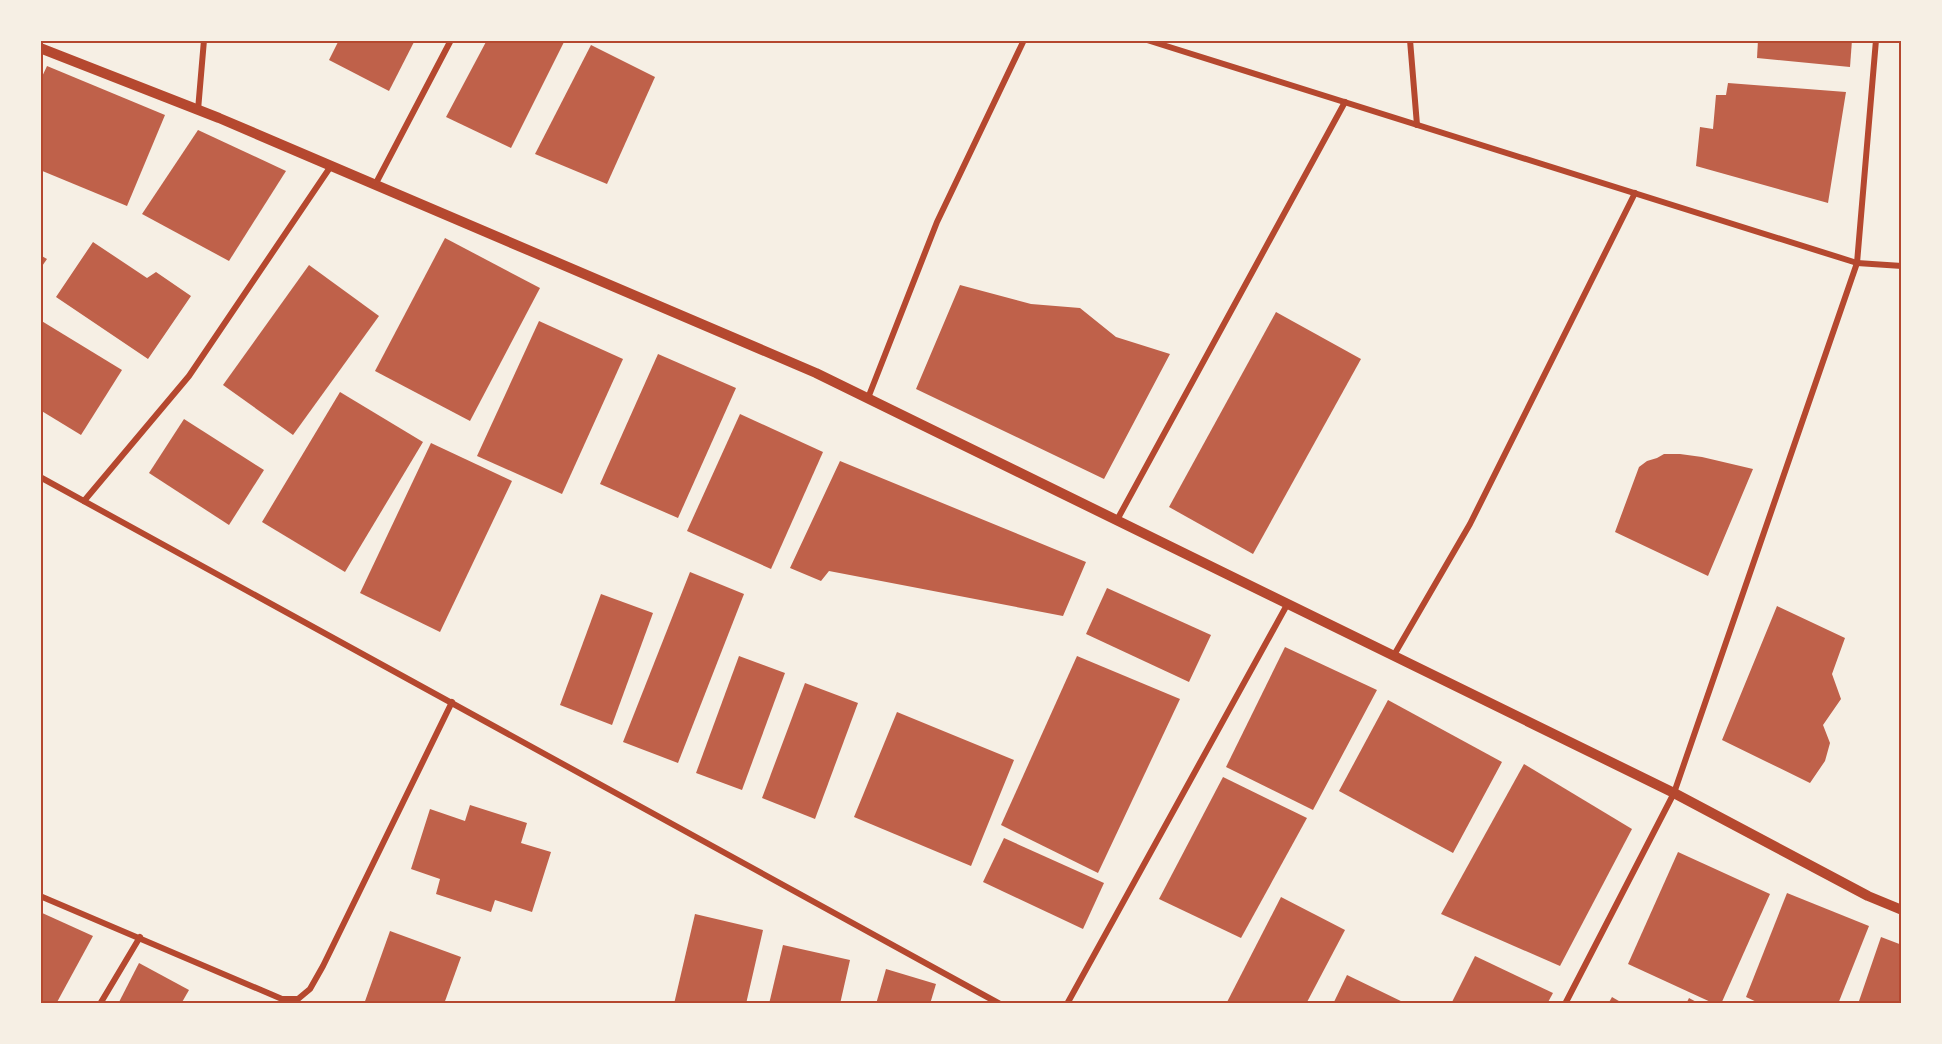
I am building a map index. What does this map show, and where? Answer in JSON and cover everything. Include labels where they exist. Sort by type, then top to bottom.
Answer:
[{"type":"street","points":[[198,110],[204,40]]},
{"type":"street","points":[[375,185],[452,40]]},
{"type":"street","points":[[868,398],[937,222],[1024,40]]},
{"type":"street","points":[[1147,40],[1857,263],[1902,266]]},
{"type":"street","points":[[1410,40],[1418,125]]},
{"type":"street","points":[[1565,1004],[1674,793],[1857,263],[1876,40]]},
{"type":"street","points":[[40,48],[198,110],[805,368],[1674,793],[1868,896],[1902,910]]},
{"type":"street","points":[[1117,520],[1345,102]]},
{"type":"street","points":[[84,501],[189,376],[331,166]]},
{"type":"street","points":[[1394,655],[1470,524],[1635,193]]},
{"type":"street","points":[[40,477],[1000,1004]]},
{"type":"street","points":[[1067,1004],[1288,603]]},
{"type":"street","points":[[40,896],[282,999],[298,999],[310,989],[323,966],[452,702]]},
{"type":"street","points":[[100,1004],[140,937]]},
{"type":"building","points":[[339,40],[415,40],[389,91],[329,60]]},
{"type":"building","points":[[487,40],[565,40],[511,148],[446,117]]},
{"type":"building","points":[[1758,40],[1852,40],[1850,67],[1757,58]]},
{"type":"building","points":[[591,45],[655,77],[607,184],[535,154]]},
{"type":"building","points":[[47,66],[165,115],[127,206],[40,170],[40,81]]},
{"type":"building","points":[[1728,83],[1846,92],[1828,203],[1696,166],[1700,127],[1713,129],[1716,95],[1726,95]]},
{"type":"building","points":[[198,130],[286,171],[229,261],[142,214]]},
{"type":"building","points":[[445,238],[540,288],[470,421],[375,371]]},
{"type":"building","points":[[93,242],[147,278],[156,272],[191,296],[148,359],[56,297]]},
{"type":"building","points":[[40,255],[47,259],[40,269]]},
{"type":"building","points":[[309,265],[379,316],[293,435],[223,385]]},
{"type":"building","points":[[960,285],[1031,304],[1080,308],[1116,337],[1170,354],[1104,479],[916,389]]},
{"type":"building","points":[[1276,312],[1361,359],[1253,554],[1169,507]]},
{"type":"building","points":[[40,320],[122,370],[81,435],[40,410]]},
{"type":"building","points":[[539,321],[623,359],[562,494],[477,456]]},
{"type":"building","points":[[658,354],[736,388],[678,518],[600,484]]},
{"type":"building","points":[[340,392],[423,442],[345,572],[262,522]]},
{"type":"building","points":[[740,414],[823,452],[771,569],[687,531]]},
{"type":"building","points":[[184,419],[264,470],[229,525],[149,473]]},
{"type":"building","points":[[431,443],[512,481],[440,632],[360,593]]},
{"type":"building","points":[[1664,454],[1702,457],[1753,469],[1708,576],[1615,532],[1639,467]]},
{"type":"building","points":[[840,461],[1086,562],[1063,616],[829,571],[821,581],[790,568]]},
{"type":"building","points":[[690,572],[744,594],[678,763],[623,742]]},
{"type":"building","points":[[1107,588],[1211,635],[1189,682],[1086,634]]},
{"type":"building","points":[[601,594],[653,613],[612,725],[560,705]]},
{"type":"building","points":[[1777,606],[1845,638],[1832,674],[1841,699],[1823,725],[1830,743],[1825,761],[1810,783],[1722,740]]},
{"type":"building","points":[[1285,647],[1377,690],[1313,810],[1226,767]]},
{"type":"building","points":[[739,656],[785,673],[742,790],[696,773]]},
{"type":"building","points":[[1077,656],[1180,699],[1098,873],[1001,825]]},
{"type":"building","points":[[805,683],[858,703],[815,819],[762,798]]},
{"type":"building","points":[[1388,700],[1502,762],[1453,853],[1339,791]]},
{"type":"building","points":[[897,712],[1014,760],[971,866],[854,817]]},
{"type":"building","points":[[1524,764],[1632,829],[1560,966],[1441,914]]},
{"type":"building","points":[[1223,777],[1307,818],[1241,938],[1159,899]]},
{"type":"building","points":[[470,805],[527,823],[521,843],[551,852],[532,912],[495,900],[491,912],[436,894],[440,879],[411,869],[430,809],[465,821]]},
{"type":"building","points":[[1004,838],[1104,883],[1083,929],[983,882]]},
{"type":"building","points":[[1678,852],[1770,894],[1721,1004],[1715,1004],[1628,964]]},
{"type":"building","points":[[1787,893],[1869,926],[1838,1004],[1761,1004],[1746,997]]},
{"type":"building","points":[[1281,897],[1345,930],[1306,1004],[1226,1004]]},
{"type":"building","points":[[40,912],[93,936],[56,1004],[40,1004]]},
{"type":"building","points":[[695,914],[763,930],[746,1004],[674,1004]]},
{"type":"building","points":[[390,931],[461,957],[444,1004],[364,1004]]},
{"type":"building","points":[[1881,937],[1902,945],[1902,1004],[1858,1004]]},
{"type":"building","points":[[783,945],[850,960],[840,1004],[769,1004]]},
{"type":"building","points":[[1475,956],[1553,993],[1547,1004],[1451,1004]]},
{"type":"building","points":[[139,963],[189,990],[181,1004],[118,1004]]},
{"type":"building","points":[[886,969],[936,984],[930,1004],[876,1004]]},
{"type":"building","points":[[1347,975],[1407,1004],[1333,1004]]},
{"type":"building","points":[[1612,997],[1624,1004],[1608,1004]]},
{"type":"building","points":[[1689,998],[1700,1004],[1686,1004]]}]
